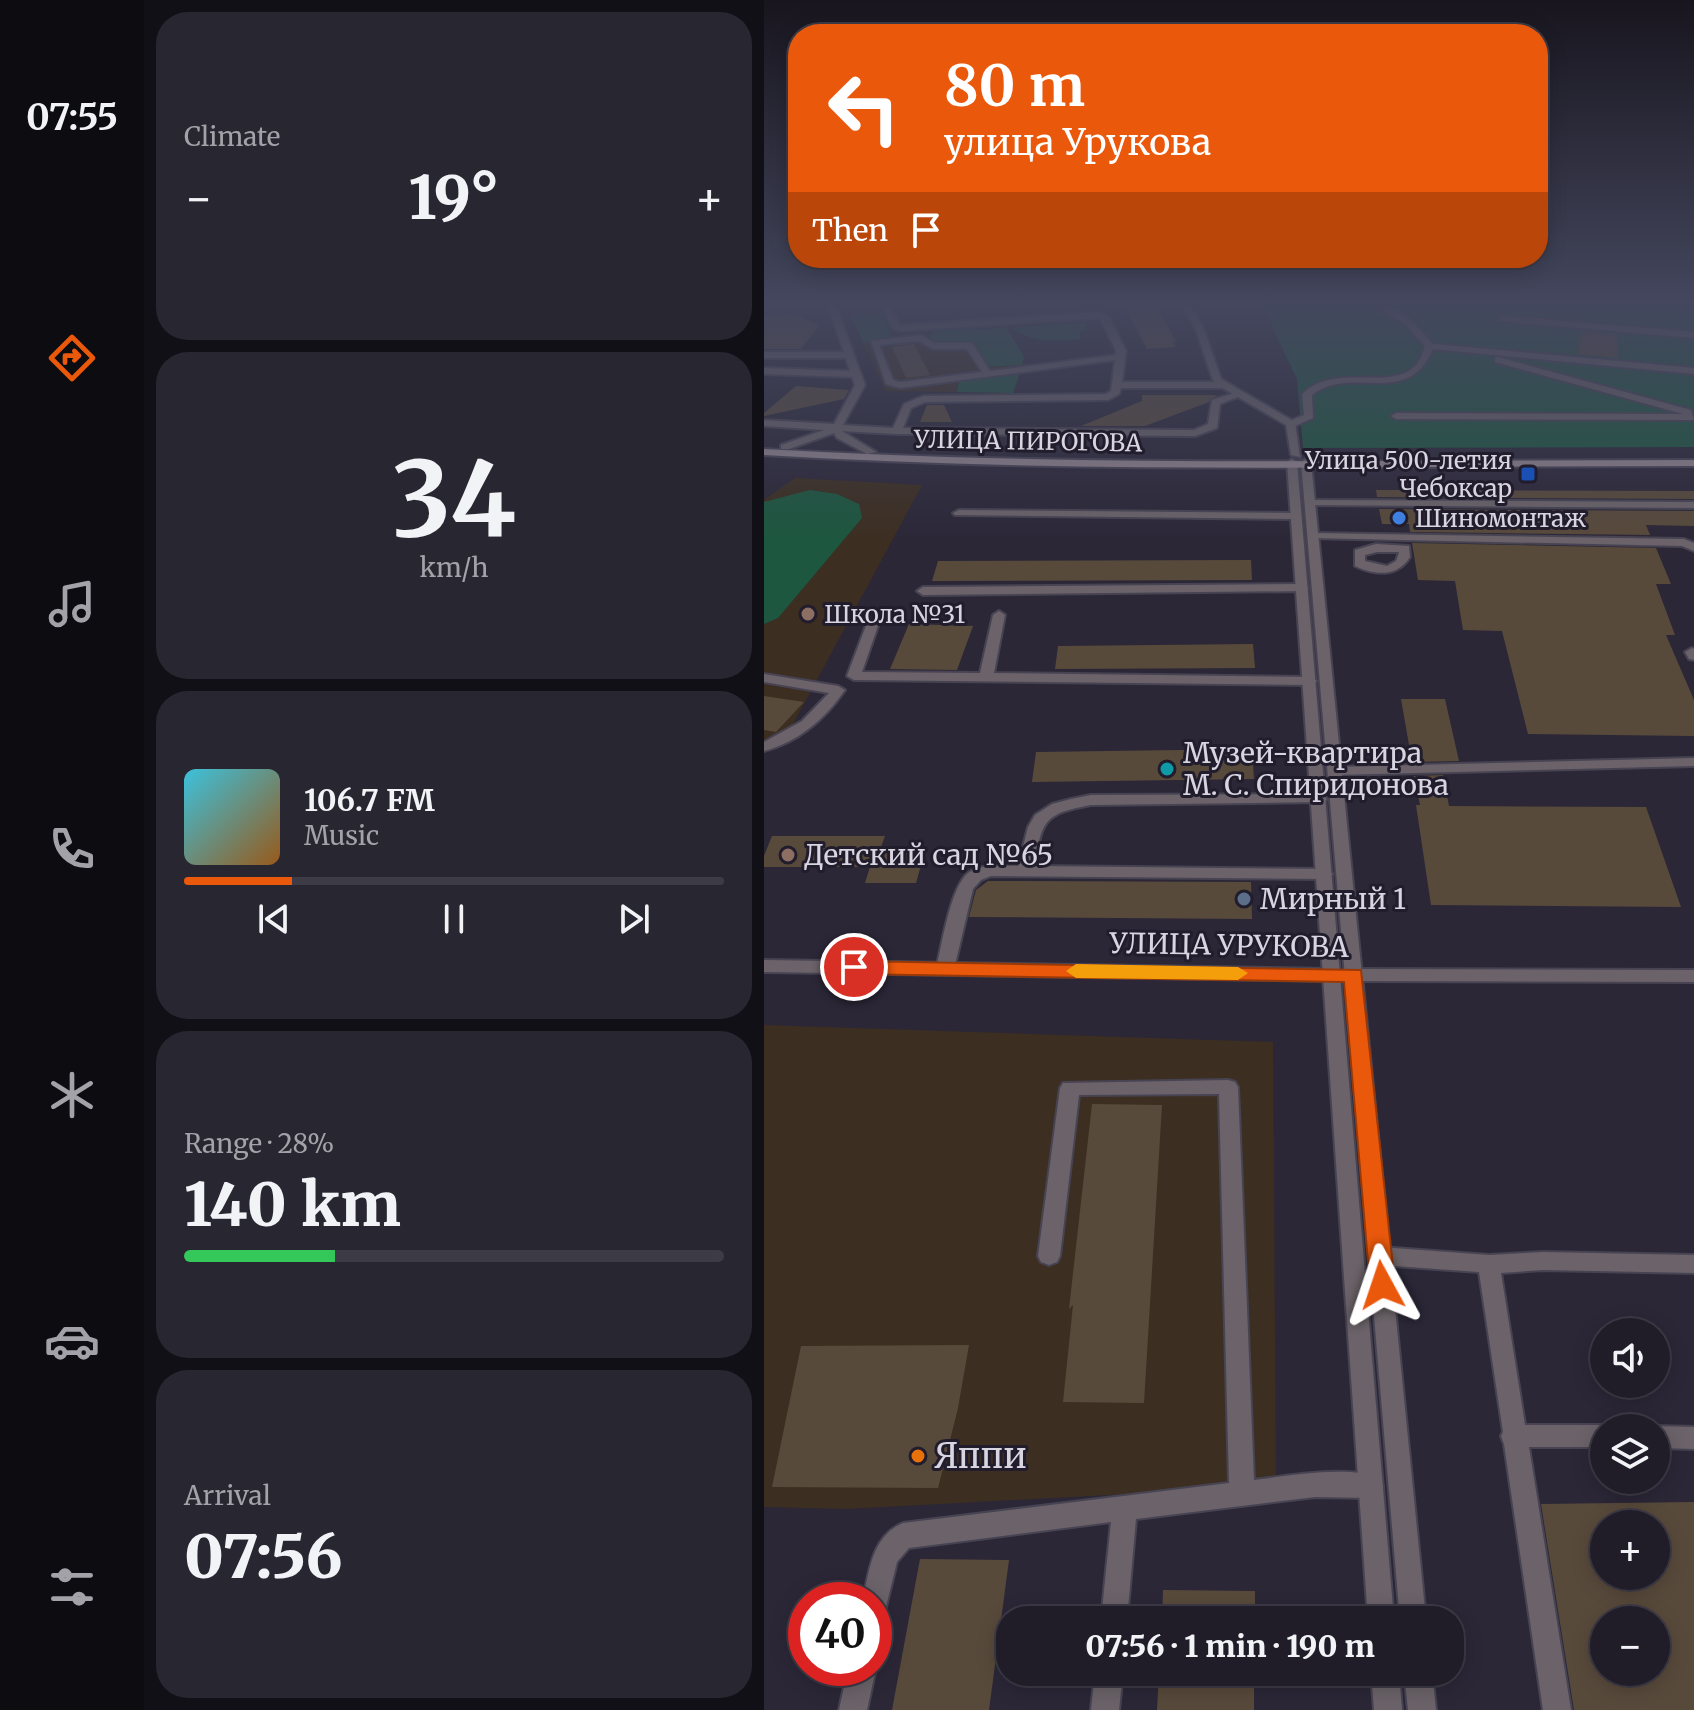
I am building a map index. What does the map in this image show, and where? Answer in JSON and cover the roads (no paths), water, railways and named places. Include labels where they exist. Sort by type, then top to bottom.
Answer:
[{"type":"main road","name":"УЛИЦА ПИРОГОВА","points":[[764,445],[782,450]]},
{"type":"main road","name":"УЛИЦА ПИРОГОВА","points":[[764,452],[782,450],[1087,463],[1692,461]]},
{"type":"street","points":[[782,450],[836,429],[860,383]]},
{"type":"street","points":[[891,383],[912,383]]},
{"type":"street","points":[[1291,424],[1309,416],[1307,394],[1311,389],[1329,383]]},
{"type":"street","points":[[1578,383],[1694,416]]},
{"type":"street","points":[[897,431],[907,406],[923,399],[1096,398],[1113,394],[1117,385],[1220,385],[1291,424]]},
{"type":"street","points":[[764,423],[897,431],[1200,432],[1213,426],[1215,402],[1238,395]]},
{"type":"street","points":[[1396,416],[1694,416]]},
{"type":"street","points":[[1291,424],[1311,503],[1306,536],[1344,975],[1380,1256],[1412,1606]]},
{"type":"street","points":[[836,429],[841,436],[869,455]]},
{"type":"street","points":[[1298,460],[1296,516],[1306,536]]},
{"type":"street","points":[[1311,503],[1694,505]]},
{"type":"street","points":[[959,513],[1296,516]]},
{"type":"street","points":[[1306,536],[1405,543],[1684,543],[1694,547]]},
{"type":"street","points":[[923,591],[1310,588]]},
{"type":"street","points":[[986,678],[999,615]]},
{"type":"street","points":[[873,623],[854,676],[1319,681]]},
{"type":"street","points":[[764,678],[838,690],[826,709],[809,725],[764,747]]},
{"type":"street","points":[[1326,771],[1694,762]]},
{"type":"street","points":[[1025,872],[1035,827],[1042,813],[1055,806],[1091,800],[1329,799]]},
{"type":"street","points":[[1329,799],[1325,874],[1344,975],[1354,1256],[1380,1606]]},
{"type":"street","points":[[945,969],[965,888],[975,876],[990,871],[1325,874]]},
{"type":"street","name":"УЛИЦА УРУКОВА","points":[[764,966],[1344,975],[1694,976]]},
{"type":"street","points":[[1049,1256],[1070,1088],[1228,1087],[1242,1493]]},
{"type":"street","points":[[1354,1256],[1489,1264],[1543,1261],[1694,1264]]},
{"type":"street","points":[[1489,1264],[1557,1710]]},
{"type":"street","points":[[1513,1436],[1590,1436]]},
{"type":"street","points":[[1670,1437],[1694,1438]]},
{"type":"street","points":[[880,1582],[885,1556],[903,1536],[1125,1506],[1315,1485],[1401,1486]]},
{"type":"street","points":[[1115,1606],[1125,1506]]},
{"type":"street","points":[[853,1710],[858,1686]]},
{"type":"street","points":[[1105,1710],[1108,1686]]},
{"type":"street","points":[[1386,1686],[1388,1710]]},
{"type":"street","points":[[1419,1686],[1422,1710]]},
{"type":"place","name":"Улица 500-летия Чебоксар","points":[[1528,474]]},
{"type":"place","name":"Шиномонтаж","points":[[1399,518]]},
{"type":"place","name":"Школа №31","points":[[808,614]]},
{"type":"place","name":"Музей-квартира М. С. Спиридонова","points":[[1167,769]]},
{"type":"place","name":"Детский сад №65","points":[[788,855]]},
{"type":"place","name":"Мирный 1","points":[[1244,899]]},
{"type":"place","name":"Яппи","points":[[918,1456]]}]
